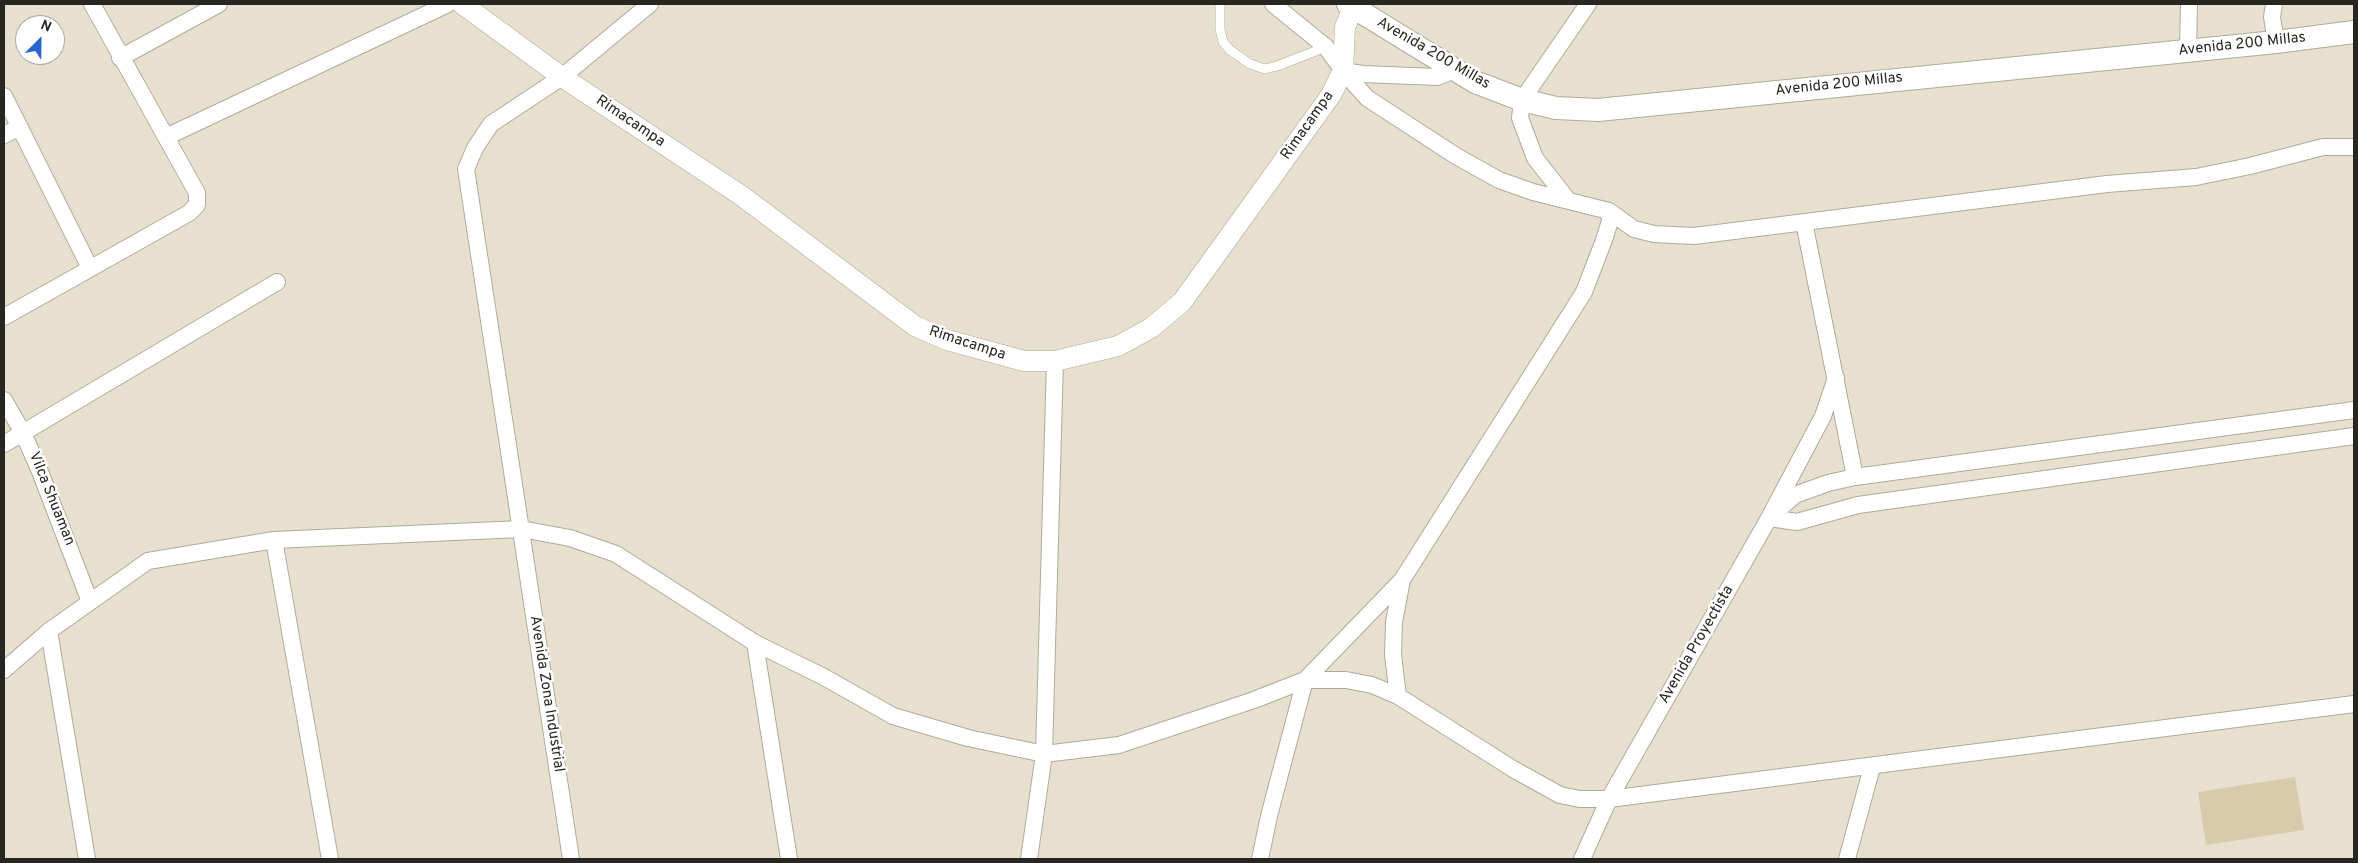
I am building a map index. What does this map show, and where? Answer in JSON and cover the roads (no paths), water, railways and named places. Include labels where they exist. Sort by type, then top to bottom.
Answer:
[{"type":"main road","name":"Avenida 200 Millas","points":[[1352,5],[1475,82],[1522,100],[1556,108],[1598,110],[2276,42],[2354,32]]},
{"type":"street","points":[[4,318],[189,213],[198,205],[197,193],[120,58],[92,4]]},
{"type":"street","points":[[120,58],[219,4]]},
{"type":"street","points":[[166,137],[448,4]]},
{"type":"street","name":"Rimacampa","points":[[462,4],[562,77],[742,196],[915,326],[947,340],[1024,361],[1054,361],[1118,346],[1151,328],[1182,302],[1325,104],[1343,71],[1345,27],[1352,5]]},
{"type":"street","name":"Avenida Zona Industrial","points":[[571,859],[466,169],[475,148],[491,124],[562,77],[650,4]]},
{"type":"street","points":[[1273,4],[1326,47],[1343,71],[1367,98],[1456,156],[1499,180],[1533,192],[1609,211],[1634,229],[1654,234],[1694,236],[2107,184],[2196,177],[2250,166],[2323,147],[2354,147]]},
{"type":"street","points":[[1567,199],[1535,158],[1520,118],[1522,100],[1588,4]]},
{"type":"street","points":[[2188,50],[2189,4]]},
{"type":"street","points":[[2274,4],[2272,17],[2276,42]]},
{"type":"street","points":[[1343,71],[1363,74],[1437,77],[1454,70]]},
{"type":"street","points":[[4,96],[90,268]]},
{"type":"street","points":[[4,135],[20,127]]},
{"type":"street","points":[[1260,859],[1269,816],[1305,680],[1402,580],[1584,292],[1606,234],[1610,221],[1609,211]]},
{"type":"street","points":[[1804,222],[1855,477]]},
{"type":"street","points":[[4,444],[277,282]]},
{"type":"street","points":[[1029,859],[1044,754],[1054,361]]},
{"type":"street","points":[[1836,378],[1823,416],[1769,518],[1797,522],[1858,505],[2354,436]]},
{"type":"street","name":"Vilca Shuaman","points":[[4,400],[23,433],[40,469],[90,602]]},
{"type":"street","name":"Avenida Proyectista","points":[[1582,859],[1609,799],[1769,518],[1795,495],[1828,483],[1855,477],[2354,410]]},
{"type":"street","points":[[5,666],[148,561],[274,540],[521,528],[570,538],[616,554],[755,643],[824,676],[893,716],[968,738],[1044,754],[1119,745],[1254,700],[1305,680],[1346,680],[1372,686],[1398,696],[1513,769],[1560,794],[1580,799],[1609,799],[1872,767],[2354,704]]},
{"type":"street","points":[[274,540],[330,859]]},
{"type":"street","points":[[1398,696],[1393,655],[1394,622],[1402,580]]},
{"type":"street","points":[[49,632],[87,859]]},
{"type":"street","points":[[755,643],[789,859]]},
{"type":"street","points":[[1847,859],[1872,767]]},
{"type":"lane","points":[[1220,4],[1220,29],[1223,42],[1230,50],[1250,64],[1265,69],[1326,47]]}]
